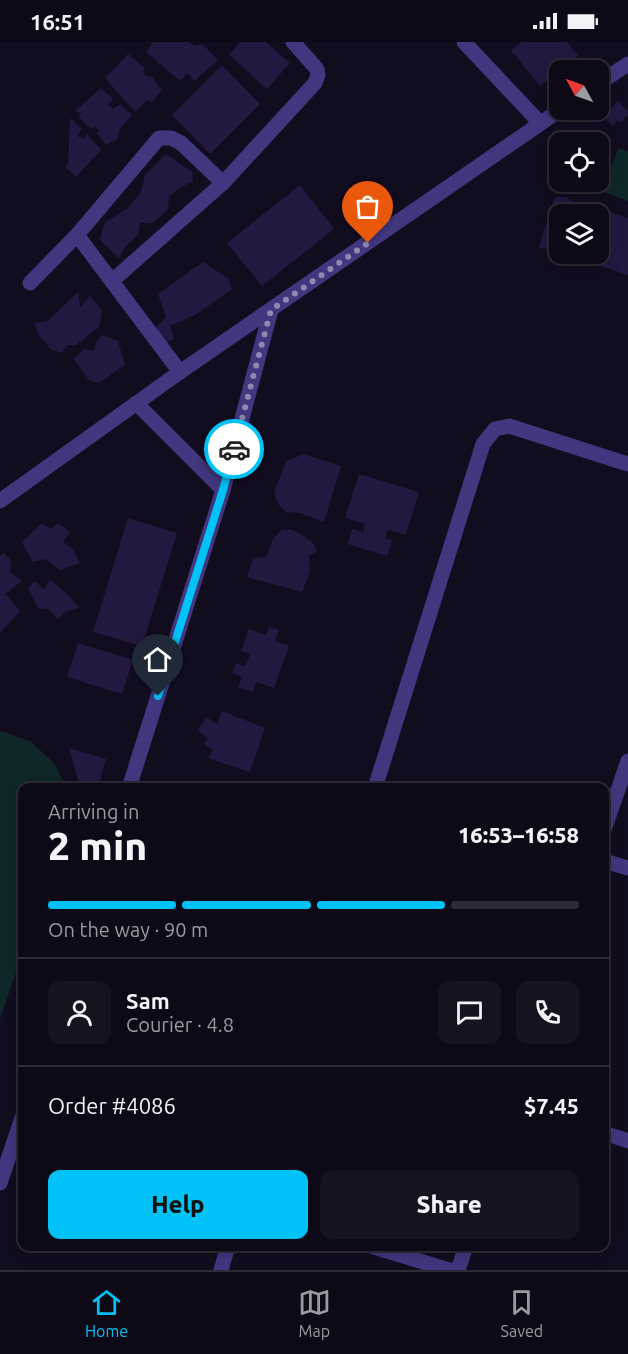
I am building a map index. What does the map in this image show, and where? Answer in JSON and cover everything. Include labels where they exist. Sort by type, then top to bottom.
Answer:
[{"type":"street","points":[[112,281],[223,183],[315,82],[318,75],[317,69],[293,42]]},
{"type":"street","points":[[464,42],[540,123]]},
{"type":"street","points":[[609,77],[628,64]]},
{"type":"street","points":[[0,501],[180,372],[549,117]]},
{"type":"street","points":[[30,283],[77,235],[159,138],[171,138],[181,142],[223,183]]},
{"type":"street","points":[[77,235],[180,372]]},
{"type":"street","points":[[131,783],[223,490],[271,310]]},
{"type":"street","points":[[136,404],[223,490]]},
{"type":"street","points":[[377,783],[483,444],[495,429],[509,426],[628,464]]},
{"type":"street","points":[[609,815],[628,760]]},
{"type":"street","points":[[609,862],[628,868]]},
{"type":"street","points":[[0,1183],[18,1130]]},
{"type":"street","points":[[609,1135],[628,1141]]},
{"type":"street","points":[[221,1270],[227,1251]]},
{"type":"street","points":[[387,1251],[449,1270]]},
{"type":"street","points":[[458,1270],[464,1251]]},
{"type":"green space","points":[[618,148],[628,151],[628,201],[603,192],[609,192],[609,174]]},
{"type":"green space","points":[[0,731],[30,741],[54,763],[64,783],[18,783],[18,967],[0,1019]]},
{"type":"building","points":[[150,42],[189,42],[195,46],[202,44],[218,60],[194,81],[188,73],[180,81],[146,52],[152,44]]},
{"type":"building","points":[[240,42],[266,42],[290,63],[267,89],[229,55]]},
{"type":"building","points":[[522,42],[567,42],[578,56],[573,60],[549,60],[549,79],[540,86],[511,50]]},
{"type":"building","points":[[128,54],[144,68],[143,73],[151,76],[162,90],[152,102],[147,100],[135,112],[105,78]]},
{"type":"building","points":[[222,65],[260,104],[210,154],[172,115]]},
{"type":"building","points":[[101,88],[113,99],[108,105],[113,109],[120,104],[132,115],[119,130],[118,139],[106,145],[96,133],[99,130],[94,126],[91,129],[79,117],[81,113],[75,111]]},
{"type":"building","points":[[618,101],[628,111],[628,115],[620,123],[618,120],[613,126],[607,120],[609,120],[609,110]]},
{"type":"building","points":[[70,118],[82,129],[77,136],[84,139],[87,134],[101,150],[76,177],[65,166],[68,164]]},
{"type":"building","points":[[166,154],[192,172],[193,181],[169,196],[168,210],[152,223],[140,223],[138,235],[125,247],[119,258],[100,240],[104,223],[128,208],[141,192],[145,175]]},
{"type":"building","points":[[300,185],[334,229],[262,286],[227,243]]},
{"type":"building","points":[[566,197],[576,204],[552,204],[554,199]]},
{"type":"building","points":[[609,212],[628,218],[628,275],[593,264],[609,264]]},
{"type":"building","points":[[549,215],[549,250],[539,247]]},
{"type":"building","points":[[203,262],[228,278],[232,289],[195,315],[170,326],[174,339],[165,343],[154,329],[166,317],[158,294]]},
{"type":"building","points":[[78,292],[80,308],[90,296],[102,310],[99,327],[76,345],[67,345],[62,353],[52,350],[39,336],[34,323],[48,321]]},
{"type":"building","points":[[102,335],[118,341],[125,365],[99,383],[89,380],[74,359],[84,349],[94,351],[96,342]]},
{"type":"building","points":[[304,454],[341,466],[324,522],[300,513],[286,512],[279,505],[274,493],[286,461]]},
{"type":"building","points":[[359,474],[419,492],[406,535],[388,530],[385,538],[392,541],[387,556],[348,544],[352,529],[363,532],[365,524],[345,518]]},
{"type":"building","points":[[128,518],[177,533],[142,646],[93,632]]},
{"type":"building","points":[[42,523],[51,529],[58,523],[70,532],[63,542],[73,549],[80,563],[60,570],[46,559],[33,562],[22,542]]},
{"type":"building","points":[[282,529],[293,530],[305,537],[313,543],[317,551],[309,556],[310,572],[302,592],[247,577],[253,558],[266,557],[273,539]]},
{"type":"building","points":[[4,553],[11,561],[10,572],[22,581],[5,594],[20,611],[0,633],[0,556]]},
{"type":"building","points":[[50,580],[79,608],[68,611],[57,619],[48,609],[38,608],[28,588],[35,581],[44,590]]},
{"type":"building","points":[[269,627],[279,630],[275,641],[289,646],[274,688],[256,682],[253,692],[238,687],[242,677],[232,673],[236,663],[245,667],[250,654],[241,651],[249,629],[266,635]]},
{"type":"building","points":[[78,643],[133,660],[122,694],[67,677]]},
{"type":"building","points":[[222,711],[265,728],[250,772],[208,758],[213,750],[204,744],[208,739],[198,730],[206,717],[217,724]]},
{"type":"building","points":[[69,748],[106,759],[99,783],[79,783]]},
{"type":"way so far","points":[[234,449],[271,310],[368,243]]},
{"type":"route","points":[[158,696],[234,449]]}]
